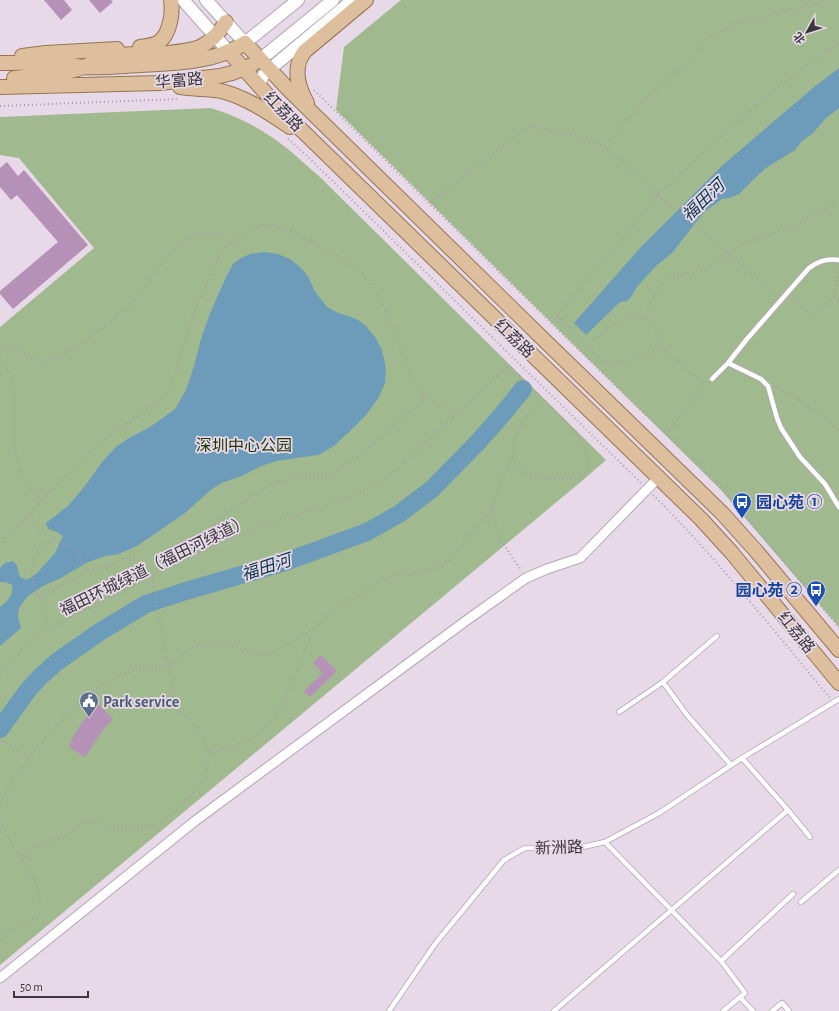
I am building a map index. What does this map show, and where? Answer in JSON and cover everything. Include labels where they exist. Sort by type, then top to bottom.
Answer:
[{"type":"main road","points":[[0,62],[35,54],[150,46],[158,43],[168,29],[171,18],[171,0]]},
{"type":"main road","name":"红荔路","points":[[183,0],[280,109],[682,500],[717,537],[839,683]]},
{"type":"main road","name":"红荔路","points":[[206,0],[245,43],[312,112],[717,508],[746,538],[839,650]]},
{"type":"main road","name":"华富路","points":[[0,62],[54,63],[84,67],[180,63],[200,60],[237,48],[298,0]]},
{"type":"main road","name":"华富路","points":[[258,85],[263,76],[265,64],[333,0]]},
{"type":"main road","name":"华富路","points":[[0,87],[160,83],[220,76],[265,64],[353,0]]},
{"type":"main road","points":[[312,112],[304,98],[298,80],[297,70],[301,56],[366,0]]},
{"type":"main road","name":"华富路","points":[[0,81],[10,78],[63,72],[84,67],[101,59],[115,56],[189,50],[207,43],[215,37],[226,22]]},
{"type":"main road","points":[[160,83],[187,89],[221,91],[238,96],[264,110],[312,141]]},
{"type":"street","points":[[0,978],[195,821],[461,624],[526,578],[580,558],[658,478]]},
{"type":"lane","points":[[712,379],[814,264],[827,259],[839,262]]},
{"type":"lane","points":[[728,362],[761,379],[768,386],[776,418],[781,428],[800,457],[825,484],[839,507]]},
{"type":"lane","points":[[620,712],[663,682],[717,636]]},
{"type":"lane","points":[[663,682],[687,715],[731,765]]},
{"type":"lane","name":"新洲路","points":[[389,1011],[435,944],[504,860],[525,848],[578,848],[605,842],[659,812],[742,758],[839,699]]},
{"type":"lane","points":[[742,758],[810,837]]},
{"type":"lane","points":[[554,1011],[788,810]]},
{"type":"lane","points":[[605,842],[721,961],[745,993],[723,1011]]},
{"type":"lane","points":[[801,902],[839,870]]},
{"type":"lane","points":[[721,961],[793,894]]},
{"type":"lane","points":[[740,997],[753,1011]]},
{"type":"lane","points":[[772,1011],[782,1003],[789,1011]]},
{"type":"path","points":[[605,147],[638,106],[695,56],[707,39],[732,24],[828,0]]},
{"type":"path","points":[[551,323],[658,195],[712,144],[759,103],[803,68],[839,44]]},
{"type":"path","points":[[310,85],[632,402],[693,458],[725,491],[839,628]]},
{"type":"path","points":[[0,106],[181,99]]},
{"type":"path","points":[[430,203],[529,126],[594,139],[775,293]]},
{"type":"path","points":[[284,136],[305,154],[647,489],[692,535],[834,702]]},
{"type":"path","points":[[644,318],[656,292],[666,280],[703,270],[746,243],[783,231],[839,201]]},
{"type":"path","points":[[0,545],[41,500],[87,454],[120,428],[153,405],[168,391],[174,377],[192,318],[217,259],[232,243],[247,232],[261,226],[271,224],[283,226],[356,269],[376,292],[388,316],[409,373],[419,390],[439,406],[460,410]]},
{"type":"path","points":[[0,350],[13,345],[21,352],[40,361],[46,361],[60,356],[96,334],[130,304],[145,288],[152,275],[165,258],[182,243],[198,235],[210,234],[232,243]]},
{"type":"path","points":[[787,294],[812,316],[834,297],[839,262]]},
{"type":"path","points":[[834,297],[839,300]]},
{"type":"path","points":[[558,316],[602,361],[611,363],[622,362],[645,356],[654,351],[659,345],[659,336],[651,323],[644,318],[631,317],[612,327],[594,341]]},
{"type":"path","points":[[659,345],[699,380],[706,382]]},
{"type":"path","points":[[0,359],[12,378],[15,391],[15,437],[18,466],[29,487],[41,500]]},
{"type":"path","name":"福田环城绿道（福田河绿道）","points":[[0,675],[16,655],[49,628],[214,545],[248,530],[339,500],[370,488],[396,470],[506,368],[519,375],[575,432],[587,454],[587,467],[583,475],[578,479],[537,476],[527,474],[522,471],[516,464],[513,456]]},
{"type":"path","points":[[667,434],[706,382],[712,379]]},
{"type":"path","points":[[768,386],[778,388],[809,405],[839,431]]},
{"type":"path","points":[[185,550],[229,512],[254,494],[269,486],[278,482],[333,473],[355,459],[426,397]]},
{"type":"path","points":[[526,578],[509,553],[498,532],[494,507],[497,493],[513,456],[517,434],[522,423],[538,403]]},
{"type":"path","points":[[0,806],[4,795],[29,757],[63,717],[82,699],[100,686],[133,670],[142,668],[154,669],[169,666],[178,659],[184,651],[206,643],[237,648],[260,654],[267,654],[313,629],[338,606],[363,594],[375,583],[391,577],[418,574],[433,570],[444,564],[494,507]]},
{"type":"path","points":[[31,511],[39,532],[52,536],[56,540],[76,550],[84,567],[89,571]]},
{"type":"path","points":[[49,628],[33,585],[31,570],[36,553],[40,546],[56,540]]},
{"type":"path","points":[[39,599],[68,581],[89,571],[129,557],[134,557],[139,561]]},
{"type":"path","points":[[22,860],[37,845],[63,837],[78,826],[89,821],[112,827],[124,828],[152,826],[175,812],[187,800],[206,774],[208,751],[203,738],[176,704],[152,576]]},
{"type":"path","points":[[208,751],[218,752],[249,739],[261,731],[272,720],[284,701],[313,629]]},
{"type":"path","points":[[0,739],[29,757]]},
{"type":"path","points":[[0,821],[32,875],[38,889],[40,903],[40,913],[37,917],[17,926],[0,942]]},
{"type":"green space","points":[[401,0],[839,0],[839,627],[720,489],[336,110],[344,47]]},
{"type":"green space","name":"深圳中心公园","points":[[211,108],[238,118],[272,137],[286,147],[322,179],[606,460],[0,965],[0,327],[94,248],[19,158],[0,155],[0,117]]},
{"type":"water","points":[[839,68],[839,108],[825,119],[813,133],[802,141],[795,150],[766,168],[739,194],[722,199],[704,212],[672,253],[657,265],[643,280],[631,297],[627,301],[620,302],[586,335],[574,323],[640,248],[724,164],[814,87]]},
{"type":"water","points":[[264,252],[278,254],[290,259],[307,275],[316,293],[327,307],[338,313],[358,320],[366,326],[375,337],[382,350],[386,369],[385,383],[379,397],[366,415],[351,430],[334,446],[318,455],[276,461],[224,482],[213,488],[185,513],[137,546],[119,554],[106,556],[88,562],[59,579],[43,586],[28,596],[19,608],[18,617],[21,628],[0,646],[0,607],[10,598],[12,585],[6,582],[0,582],[0,568],[5,563],[13,561],[17,566],[20,577],[27,580],[37,573],[55,553],[63,536],[48,529],[46,523],[68,506],[102,462],[116,447],[150,427],[175,409],[186,390],[211,311],[233,264],[250,254]]},
{"type":"building","points":[[44,0],[64,0],[72,10],[61,20]]},
{"type":"building","points":[[89,0],[111,0],[113,2],[100,13]]},
{"type":"building","points":[[7,162],[18,176],[24,170],[88,245],[13,309],[0,294],[0,291],[58,242],[17,195],[11,200],[0,187],[0,168]]},
{"type":"building","points":[[321,655],[337,671],[310,697],[304,691],[323,673],[313,663]]},
{"type":"building","points":[[97,703],[113,719],[103,730],[85,757],[69,747],[81,724]]},
{"type":"waterway","name":"福田河","points":[[0,729],[28,690],[58,661],[101,631],[146,604],[282,563],[367,532],[399,514],[432,489],[478,442],[523,389]]},
{"type":"place","name":"园心苑 ①","points":[[742,519]]},
{"type":"place","name":"园心苑 ②","points":[[816,607]]},
{"type":"place","name":"Park service","points":[[89,718]]}]
